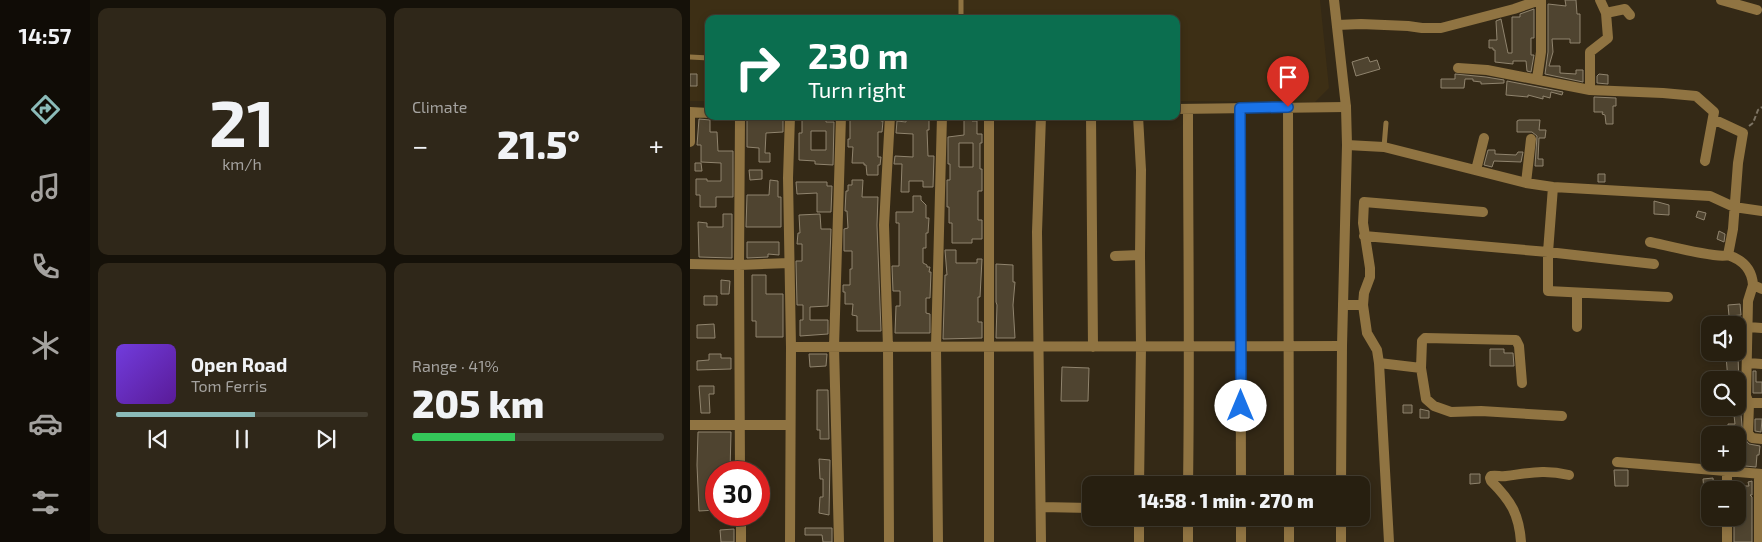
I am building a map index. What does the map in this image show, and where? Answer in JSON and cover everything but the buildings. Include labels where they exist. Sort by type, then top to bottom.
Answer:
[{"type":"street","points":[[1334,0],[1346,107],[1347,145],[1341,476]]},
{"type":"street","points":[[1337,25],[1361,24],[1441,28],[1514,9],[1540,0],[1541,45],[1537,79]]},
{"type":"street","points":[[1590,90],[1590,52],[1608,38],[1606,13],[1600,0]]},
{"type":"street","points":[[1721,0],[1757,10]]},
{"type":"street","points":[[1606,13],[1625,9],[1630,16]]},
{"type":"street","points":[[1458,68],[1487,70],[1590,90],[1696,96],[1714,112],[1705,161]]},
{"type":"street","points":[[1288,107],[1289,476]]},
{"type":"street","points":[[1180,109],[1346,107]]},
{"type":"street","points":[[1240,108],[1241,476]]},
{"type":"street","points":[[1188,109],[1190,347],[1188,476]]},
{"type":"street","points":[[690,142],[690,112],[705,113]]},
{"type":"street","points":[[1714,119],[1743,133],[1738,163],[1733,230],[1728,255]]},
{"type":"street","points":[[740,120],[738,265],[740,461]]},
{"type":"street","points":[[790,120],[790,542]]},
{"type":"street","points":[[839,542],[834,347],[841,120]]},
{"type":"street","points":[[889,542],[888,347],[884,225],[890,120]]},
{"type":"street","points":[[938,542],[936,347],[942,120]]},
{"type":"street","points":[[989,120],[989,542]]},
{"type":"street","points":[[1041,120],[1037,232],[1042,542]]},
{"type":"street","points":[[1091,120],[1093,347]]},
{"type":"street","points":[[1138,120],[1141,170],[1139,476]]},
{"type":"street","points":[[1476,170],[1484,138]]},
{"type":"street","points":[[1526,183],[1531,139]]},
{"type":"street","points":[[1347,145],[1384,148],[1526,183],[1553,187],[1710,196],[1734,207],[1762,211]]},
{"type":"street","points":[[1553,187],[1548,252],[1548,292],[1668,297]]},
{"type":"street","points":[[1389,542],[1379,363],[1377,350],[1367,333],[1363,305],[1364,293],[1370,277],[1363,224],[1364,202],[1483,212]]},
{"type":"street","points":[[1345,220],[1363,224]]},
{"type":"street","points":[[1364,236],[1548,252],[1654,264]]},
{"type":"street","points":[[1650,242],[1713,255],[1728,255],[1743,262],[1752,276],[1758,287],[1748,300],[1746,396],[1749,403],[1748,434],[1752,438],[1762,439]]},
{"type":"street","points":[[1114,256],[1140,255]]},
{"type":"street","points":[[690,264],[789,263]]},
{"type":"street","points":[[1577,292],[1577,328]]},
{"type":"street","points":[[1343,305],[1363,305]]},
{"type":"street","points":[[1748,327],[1762,328]]},
{"type":"street","points":[[1522,383],[1519,346],[1516,340],[1425,338],[1422,341],[1421,368],[1426,398],[1434,406],[1451,412],[1562,416]]},
{"type":"street","points":[[791,347],[1342,346]]},
{"type":"street","points":[[1748,362],[1762,364]]},
{"type":"street","points":[[1379,363],[1421,368]]},
{"type":"street","points":[[1749,403],[1762,403]]},
{"type":"street","points":[[690,425],[790,425]]},
{"type":"street","points":[[1617,462],[1701,469]]},
{"type":"street","points":[[1521,542],[1518,520],[1514,509],[1490,478],[1494,475],[1503,477],[1534,471],[1556,472],[1569,475]]},
{"type":"street","points":[[1727,481],[1727,471],[1761,474],[1760,536]]},
{"type":"street","points":[[1041,507],[1082,508]]},
{"type":"street","points":[[741,526],[741,542]]},
{"type":"street","points":[[1139,526],[1139,542]]},
{"type":"street","points":[[1188,526],[1188,542]]},
{"type":"street","points":[[1241,526],[1241,542]]},
{"type":"street","points":[[1289,526],[1289,542]]},
{"type":"street","points":[[1341,526],[1341,542]]},
{"type":"street","points":[[1727,526],[1728,542]]},
{"type":"lane","points":[[961,0],[961,15]]},
{"type":"lane","points":[[690,57],[705,58]]},
{"type":"lane","points":[[1384,148],[1386,123]]},
{"type":"path","points":[[1740,131],[1753,123],[1758,110],[1762,107]]},
{"type":"shaded area","points":[[690,0],[1320,0],[1329,88],[1315,102],[1180,101],[1180,15],[705,15],[705,101],[690,101]]},
{"type":"route","points":[[1241,406],[1240,108],[1288,107]]}]
